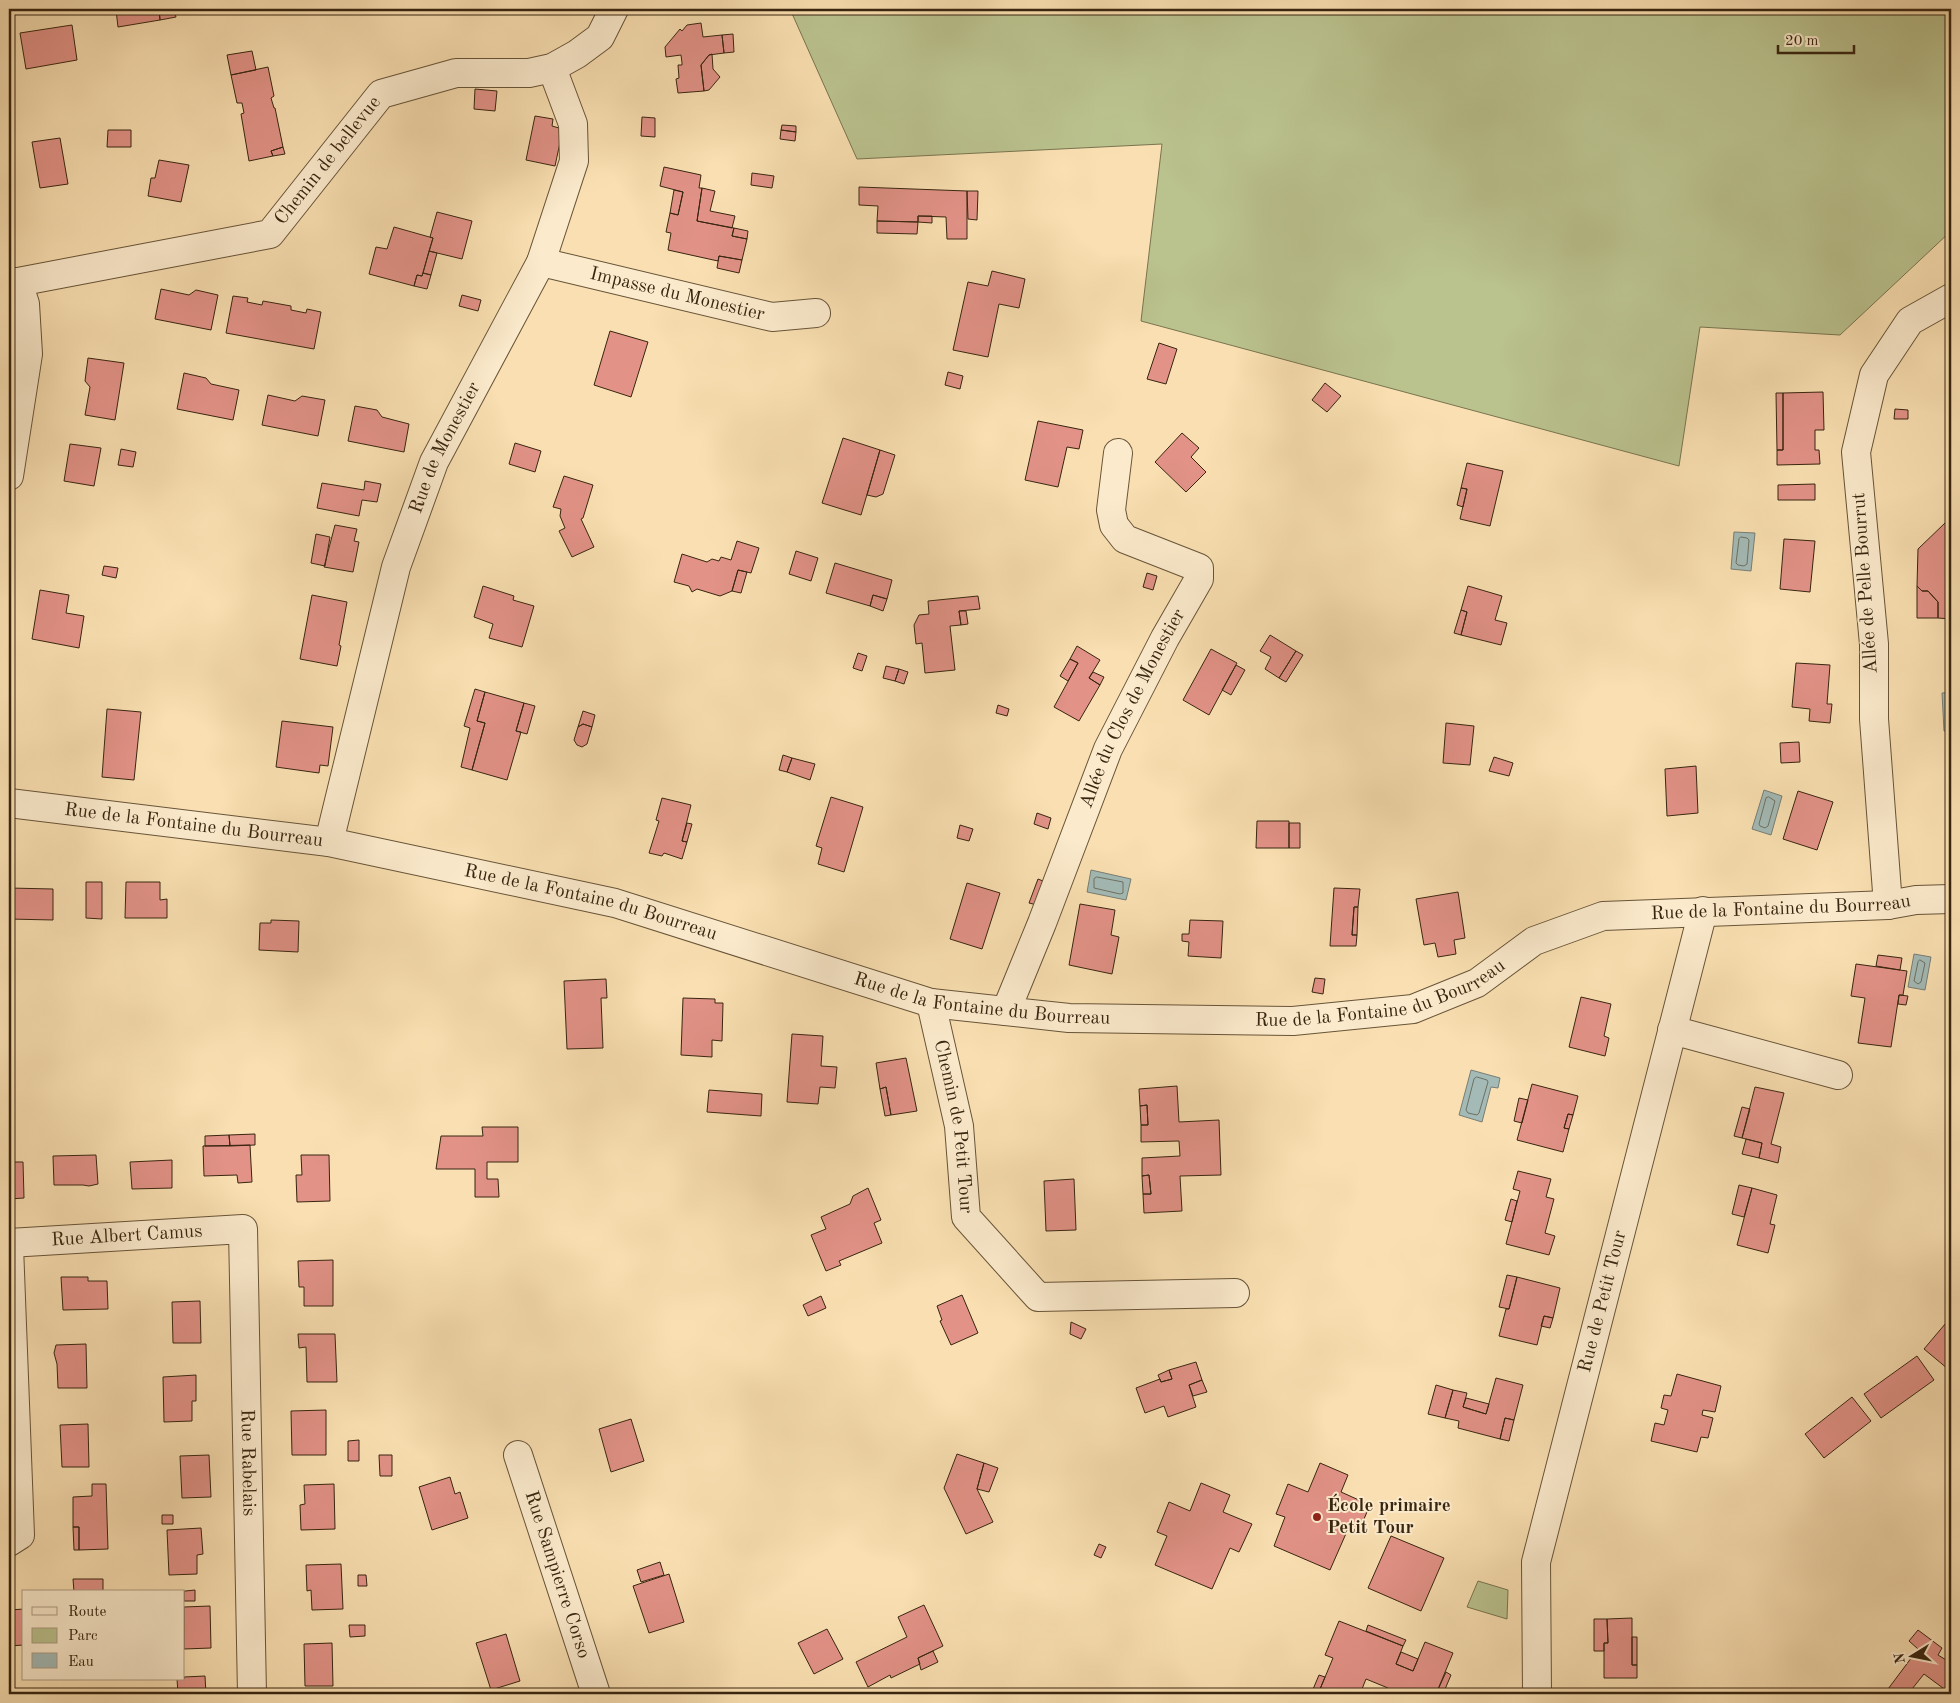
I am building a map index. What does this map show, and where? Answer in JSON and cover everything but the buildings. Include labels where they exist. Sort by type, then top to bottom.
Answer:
[{"type":"street","name":"Chemin de bellevue","points":[[14,282],[270,234],[381,94],[456,73],[529,74],[552,68],[577,54],[600,36],[614,9]]},
{"type":"street","name":"Rue de Monestier","points":[[329,842],[396,567],[434,462],[541,262],[574,161],[573,124],[552,68]]},
{"type":"street","name":"Impasse du Monestier","points":[[541,262],[772,316],[816,314]]},
{"type":"street","points":[[9,476],[28,354],[25,304],[14,282]]},
{"type":"street","name":"Allée de Pelle Bourrut","points":[[1888,905],[1874,719],[1874,644],[1856,452],[1874,375],[1910,321],[1951,298]]},
{"type":"street","name":"Allée du Clos de Monestier","points":[[1006,1011],[1042,923],[1108,749],[1164,638],[1199,580],[1199,568],[1125,540],[1114,525],[1111,510],[1118,453]]},
{"type":"street","name":"Rue de la Fontaine du Bourreau","points":[[9,803],[329,842],[615,903],[931,1003],[1069,1018],[1293,1021],[1413,1009],[1477,983],[1534,941],[1603,916],[1888,905],[1916,900],[1951,899]]},
{"type":"street","name":"Rue de Petit Tour","points":[[1538,1694],[1536,1562],[1703,911]]},
{"type":"street","name":"Chemin de Petit Tour","points":[[931,1003],[959,1126],[966,1217],[1038,1297],[1236,1293]]},
{"type":"street","points":[[1672,1030],[1838,1075]]},
{"type":"street","name":"Rue Albert Camus","points":[[9,1245],[243,1229]]},
{"type":"street","name":"Rue Rabelais","points":[[243,1229],[252,1694]]},
{"type":"street","points":[[9,1245],[20,1535],[9,1542]]},
{"type":"street","name":"Rue Sampierre Corso","points":[[518,1455],[596,1694]]},
{"type":"green space","points":[[790,9],[1951,9],[1951,231],[1840,335],[1700,327],[1679,466],[1141,321],[1162,144],[857,159]]},
{"type":"green space","points":[[1478,1581],[1508,1590],[1507,1619],[1467,1607]]},
{"type":"water","points":[[1734,532],[1755,533],[1751,571],[1731,569]]},
{"type":"water","points":[[1951,692],[1951,735],[1944,731],[1942,693]]},
{"type":"water","points":[[1764,790],[1782,796],[1771,835],[1752,829]]},
{"type":"water","points":[[1091,870],[1131,879],[1126,900],[1087,892]]},
{"type":"water","points":[[1914,954],[1931,957],[1925,990],[1908,987]]},
{"type":"water","points":[[1471,1070],[1500,1078],[1498,1088],[1491,1087],[1482,1122],[1459,1115]]},
{"type":"place","name":"École primaire Petit Tour","points":[[1317,1517]]}]
